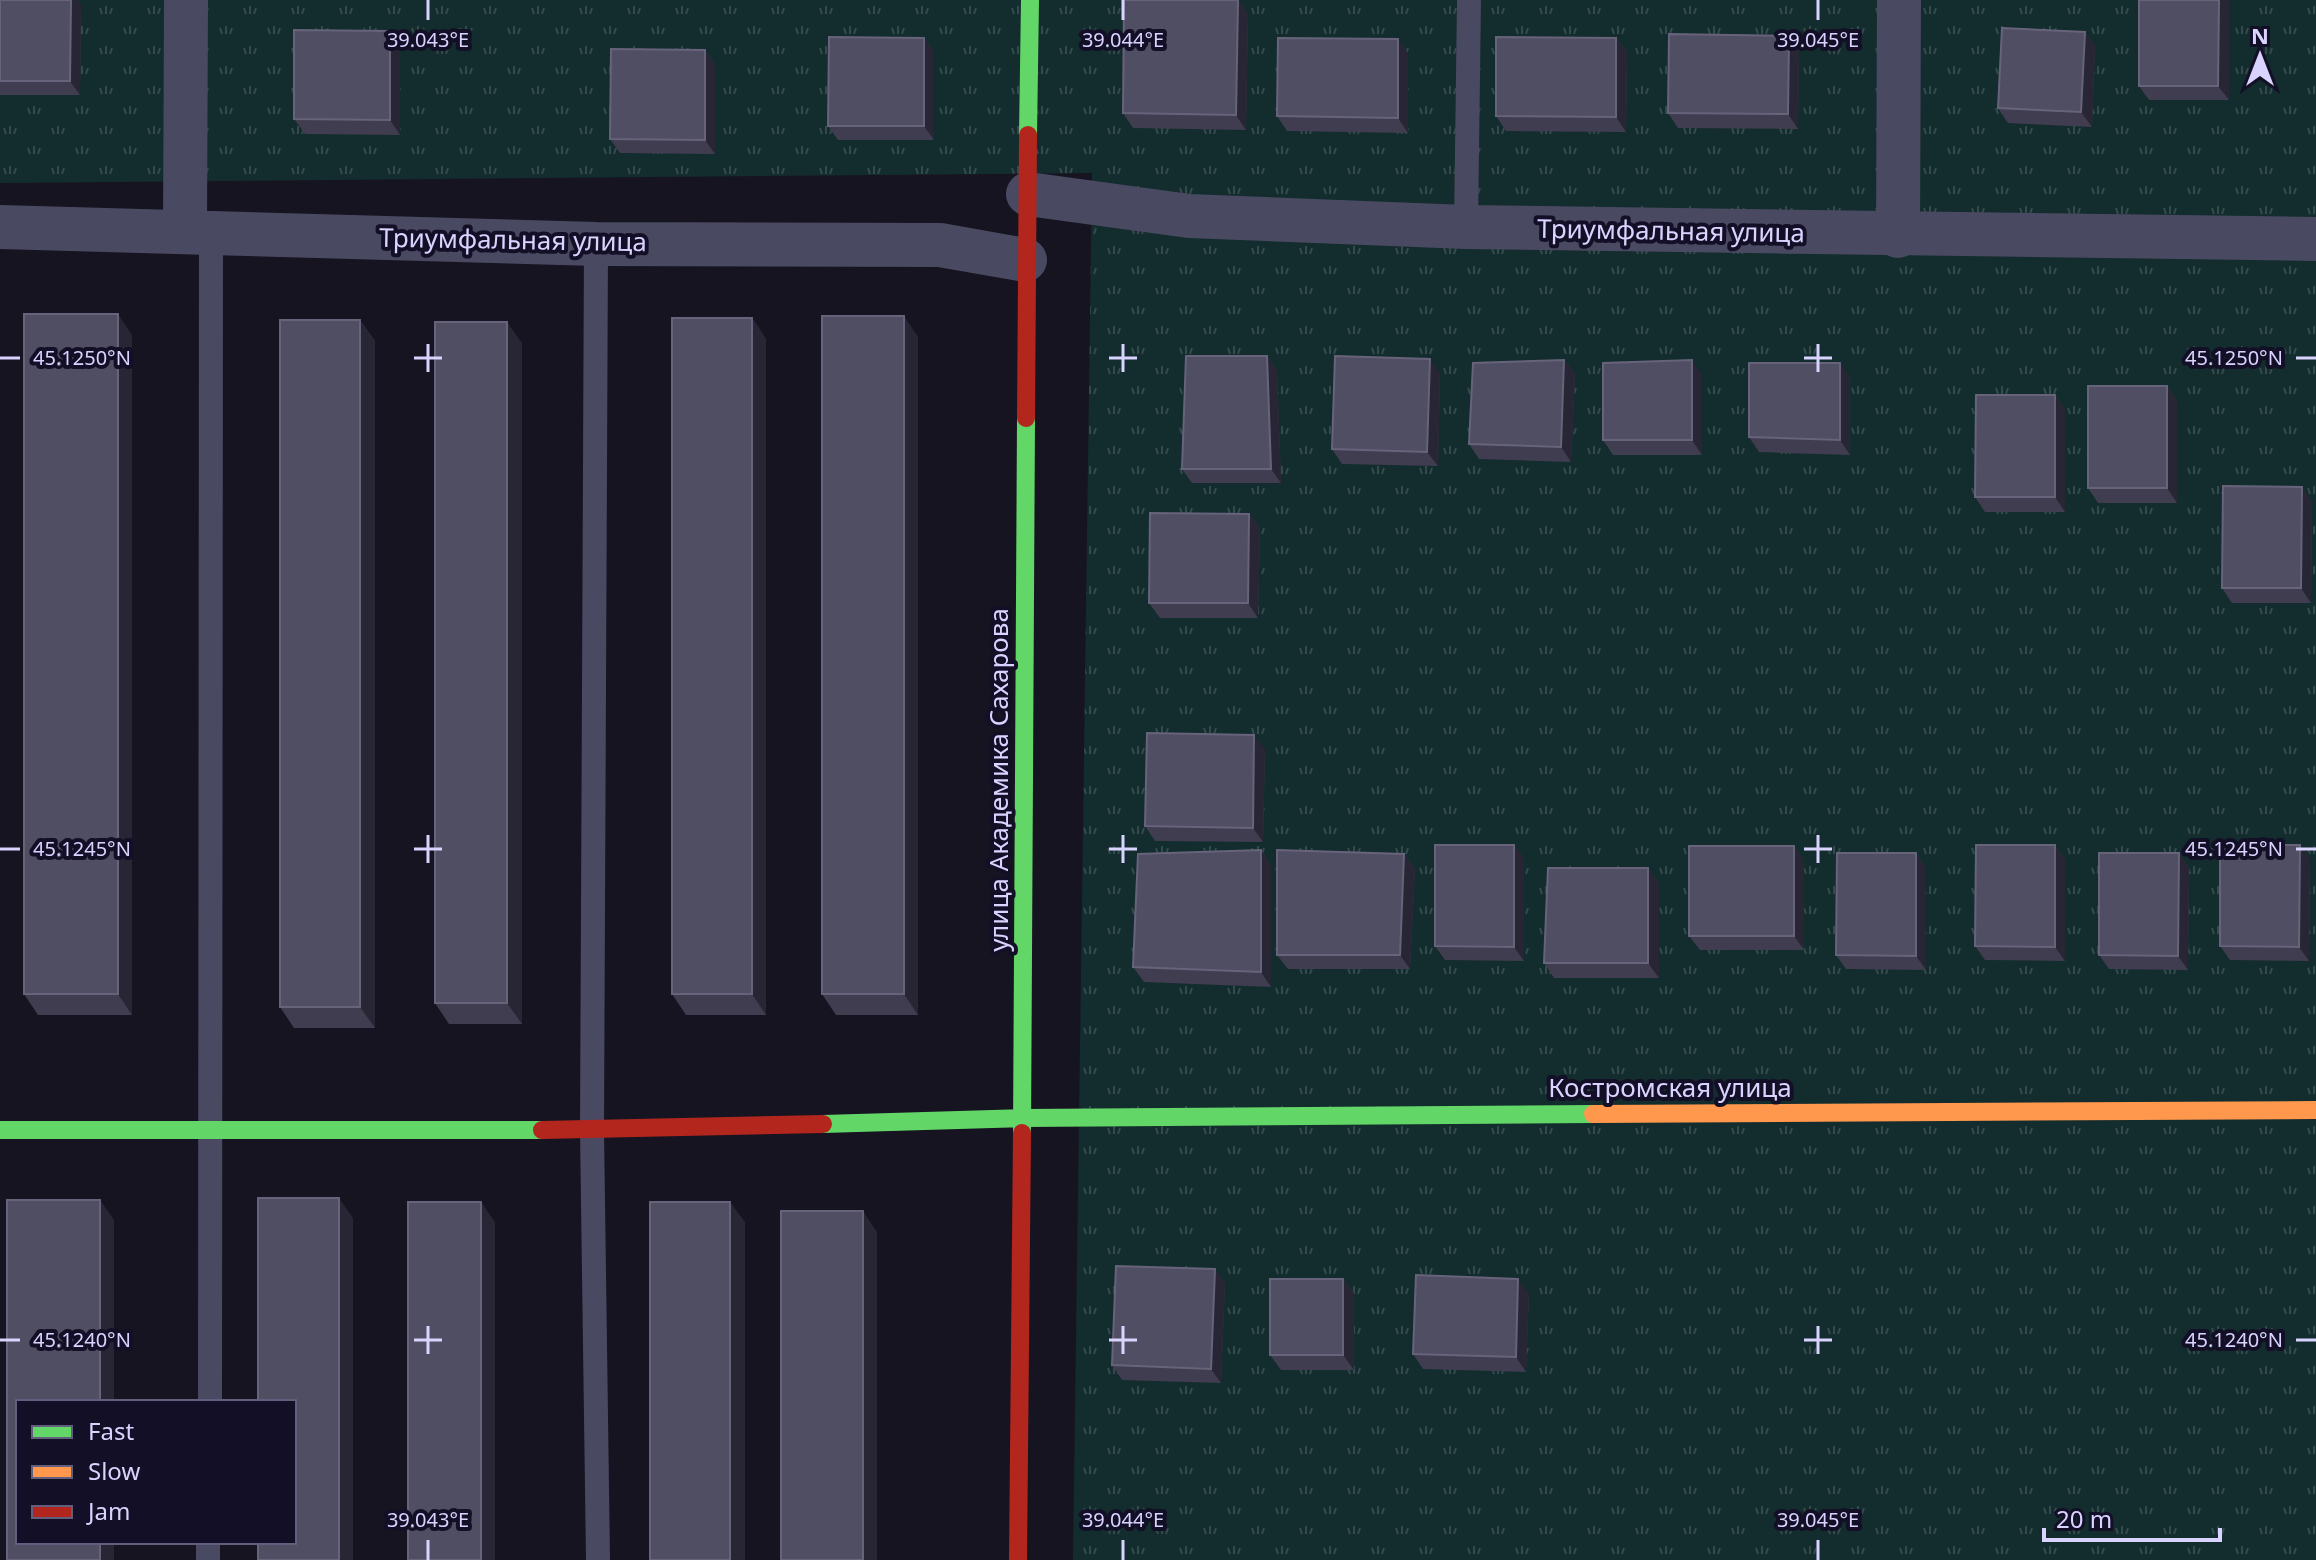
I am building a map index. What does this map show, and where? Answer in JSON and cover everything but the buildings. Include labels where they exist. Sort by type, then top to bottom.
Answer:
[{"type":"street","points":[[186,0],[198,231]]},
{"type":"street","name":"улица Академика Сахарова","points":[[1018,1560],[1025,1118],[1025,260],[1030,0]]},
{"type":"street","points":[[1898,236],[1899,0]]},
{"type":"street","name":"Триумфальная улица","points":[[1028,194],[1189,216],[1466,227],[1898,236],[2316,239]]},
{"type":"street","name":"Триумфальная улица","points":[[0,227],[596,244],[940,245],[1025,260]]},
{"type":"street","name":"Костромская улица","points":[[0,1130],[592,1130],[1025,1118],[2316,1110]]},
{"type":"lane","points":[[1466,227],[1469,0]]},
{"type":"lane","points":[[198,231],[211,1128],[210,1400]]},
{"type":"lane","points":[[596,244],[592,1130],[598,1560]]},
{"type":"green space","points":[[0,0],[2316,0],[2316,1560],[1073,1560],[1092,173],[0,183]]},
{"type":"traffic: fast","points":[[1028,135],[1030,0]]},
{"type":"traffic: fast","points":[[1022,1133],[1026,418]]},
{"type":"traffic: fast","points":[[823,1124],[1025,1118],[1593,1114]]},
{"type":"traffic: fast","points":[[0,1130],[542,1130]]},
{"type":"traffic: slow","points":[[1593,1114],[2316,1110]]},
{"type":"traffic: jam","points":[[1026,418],[1028,135]]},
{"type":"traffic: jam","points":[[542,1130],[823,1124]]},
{"type":"traffic: jam","points":[[1018,1560],[1022,1133]]}]
